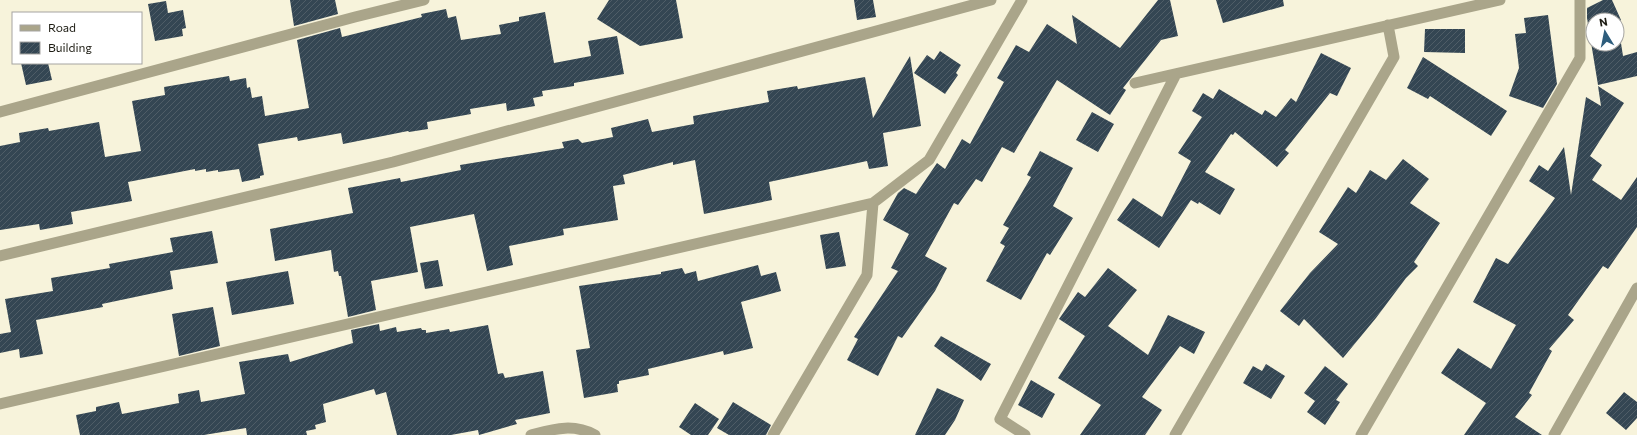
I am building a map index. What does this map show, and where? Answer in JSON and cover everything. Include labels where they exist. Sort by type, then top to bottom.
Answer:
[{"type":"street","points":[[0,112],[355,16],[424,0]]},
{"type":"street","points":[[0,256],[393,162],[991,0]]},
{"type":"street","points":[[0,404],[873,203],[929,160],[1022,0]]},
{"type":"street","points":[[1135,83],[1500,0]]},
{"type":"street","points":[[1361,435],[1580,58],[1580,0]]},
{"type":"street","points":[[1175,435],[1394,57],[1388,26]]},
{"type":"street","points":[[1025,435],[1000,419],[1176,74]]},
{"type":"street","points":[[773,435],[867,275],[873,203]]},
{"type":"street","points":[[1554,435],[1637,288]]},
{"type":"street","points":[[531,435],[557,429],[583,428],[595,435]]},
{"type":"building","points":[[290,0],[335,0],[338,14],[294,26]]},
{"type":"building","points":[[609,0],[676,0],[683,38],[640,46],[597,19]]},
{"type":"building","points":[[854,0],[873,0],[876,17],[857,20]]},
{"type":"building","points":[[1158,0],[1170,0],[1178,36],[1161,40],[1123,88],[1126,90],[1110,115],[1057,80],[1014,153],[1002,147],[982,182],[976,179],[958,205],[954,203],[925,256],[947,268],[935,291],[902,338],[898,336],[878,376],[847,360],[858,339],[854,337],[898,271],[891,268],[909,234],[883,220],[898,193],[904,188],[916,194],[937,163],[945,169],[962,139],[970,144],[1004,82],[997,78],[1016,45],[1029,52],[1047,24],[1077,44],[1072,15],[1120,48]]},
{"type":"building","points":[[1216,0],[1283,0],[1284,6],[1223,23]]},
{"type":"building","points":[[1603,0],[1612,0],[1617,12],[1587,12],[1587,8]]},
{"type":"building","points":[[166,1],[168,13],[183,10],[186,28],[182,29],[183,36],[155,41],[148,4]]},
{"type":"building","points":[[446,9],[448,18],[456,16],[461,40],[501,34],[499,25],[519,21],[519,17],[545,12],[554,63],[591,56],[588,41],[617,36],[624,74],[574,83],[574,86],[542,91],[543,96],[533,98],[535,106],[507,111],[506,103],[470,109],[471,114],[427,122],[428,129],[408,131],[343,144],[341,133],[298,141],[297,137],[258,144],[264,175],[260,176],[260,178],[242,182],[239,169],[206,172],[206,169],[195,171],[195,169],[128,182],[132,201],[71,212],[73,224],[40,230],[39,224],[0,230],[0,146],[20,142],[19,133],[48,128],[49,131],[99,122],[105,157],[141,151],[132,101],[165,95],[164,87],[229,76],[230,81],[246,78],[247,88],[250,87],[252,98],[262,96],[265,116],[309,108],[297,40],[340,28],[342,37],[422,17],[421,14]]},
{"type":"building","points":[[1548,15],[1557,84],[1543,108],[1509,96],[1519,68],[1515,34],[1526,33],[1524,18]]},
{"type":"building","points":[[1425,29],[1465,29],[1465,53],[1424,52]]},
{"type":"building","points":[[940,51],[961,65],[956,73],[958,75],[945,94],[914,73],[927,55],[934,60]]},
{"type":"building","points":[[1593,52],[1622,52],[1623,56],[1637,52],[1637,76],[1598,85]]},
{"type":"building","points":[[1321,53],[1351,68],[1337,96],[1330,93],[1285,150],[1289,153],[1277,167],[1235,132],[1233,135],[1231,134],[1205,172],[1235,189],[1220,215],[1199,202],[1198,204],[1191,200],[1159,248],[1117,220],[1133,198],[1162,217],[1191,161],[1178,153],[1202,117],[1192,111],[1203,93],[1213,99],[1219,89],[1262,115],[1265,110],[1276,117],[1291,98],[1296,102]]},
{"type":"building","points":[[910,56],[921,126],[883,133],[888,166],[869,169],[867,161],[769,182],[772,200],[704,214],[695,160],[673,165],[673,162],[623,175],[625,184],[613,186],[618,220],[563,229],[564,235],[509,246],[513,265],[487,271],[474,214],[410,227],[418,272],[371,281],[376,310],[348,317],[341,276],[339,276],[338,271],[334,272],[331,250],[275,261],[270,229],[353,213],[348,188],[400,178],[401,182],[461,170],[460,165],[564,148],[562,142],[578,139],[582,143],[613,137],[611,128],[648,119],[652,132],[694,124],[693,116],[769,102],[767,91],[797,86],[798,89],[865,77],[873,118]]},
{"type":"building","points":[[1423,57],[1507,111],[1491,136],[1430,96],[1428,99],[1407,88]]},
{"type":"building","points":[[21,64],[48,64],[52,80],[26,85]]},
{"type":"building","points":[[1598,86],[1624,103],[1590,156],[1602,165],[1592,180],[1621,200],[1637,177],[1637,227],[1608,269],[1603,266],[1568,315],[1574,320],[1549,349],[1552,351],[1529,393],[1532,395],[1515,417],[1542,435],[1464,435],[1486,403],[1441,373],[1458,348],[1491,369],[1516,325],[1473,302],[1496,258],[1508,264],[1555,198],[1529,181],[1539,165],[1548,171],[1564,147],[1571,195],[1586,97],[1601,106]]},
{"type":"building","points":[[1092,112],[1114,124],[1098,152],[1076,140]]},
{"type":"building","points":[[1040,151],[1073,168],[1053,206],[1073,218],[1050,255],[1047,253],[1021,300],[986,281],[1005,246],[1000,243],[1009,228],[1003,225],[1031,177],[1027,175]]},
{"type":"building","points":[[1403,159],[1429,179],[1410,203],[1440,223],[1414,262],[1418,266],[1406,278],[1343,358],[1304,319],[1299,326],[1280,311],[1310,273],[1338,244],[1319,232],[1348,187],[1356,193],[1370,170],[1386,180]]},
{"type":"building","points":[[212,231],[218,263],[170,271],[173,289],[102,304],[103,307],[36,320],[43,354],[20,358],[19,349],[0,353],[0,334],[11,332],[5,299],[53,291],[51,278],[110,268],[109,264],[173,252],[170,238]]},
{"type":"building","points":[[839,232],[846,266],[826,269],[820,235]]},
{"type":"building","points":[[438,260],[443,286],[425,289],[420,263]]},
{"type":"building","points":[[758,265],[761,276],[776,272],[781,291],[741,302],[753,348],[724,355],[723,351],[648,369],[649,375],[619,381],[619,384],[617,384],[618,392],[584,398],[576,350],[590,348],[579,286],[661,274],[661,272],[682,268],[685,274],[696,271],[698,281]]},
{"type":"building","points":[[1108,268],[1137,290],[1108,326],[1148,355],[1168,315],[1205,332],[1194,354],[1180,346],[1142,397],[1162,410],[1145,435],[1080,435],[1101,405],[1058,378],[1085,336],[1059,319],[1078,292],[1085,297]]},
{"type":"building","points":[[288,271],[294,304],[232,315],[226,282]]},
{"type":"building","points":[[213,307],[220,346],[179,356],[172,314]]},
{"type":"building","points":[[379,324],[380,331],[396,327],[397,332],[421,328],[422,330],[426,330],[426,333],[449,329],[450,332],[488,325],[498,374],[503,373],[505,378],[543,371],[550,413],[515,420],[517,424],[479,435],[478,430],[451,435],[397,435],[386,392],[376,395],[374,389],[323,404],[326,422],[315,425],[316,429],[306,431],[307,435],[247,435],[246,428],[204,435],[80,435],[76,415],[96,411],[96,407],[119,402],[122,414],[179,403],[178,394],[199,390],[201,402],[245,394],[239,362],[288,354],[290,362],[353,343],[351,330]]},
{"type":"building","points":[[941,336],[991,364],[981,381],[934,346]]},
{"type":"building","points":[[1266,364],[1285,376],[1271,399],[1243,383],[1253,366],[1262,371]]},
{"type":"building","points":[[1325,366],[1348,384],[1336,400],[1340,402],[1325,425],[1307,412],[1315,401],[1304,393]]},
{"type":"building","points":[[1031,380],[1055,394],[1042,418],[1018,405]]},
{"type":"building","points":[[937,388],[964,400],[955,420],[945,435],[915,435]]},
{"type":"building","points":[[1624,392],[1637,402],[1637,418],[1626,430],[1606,413]]},
{"type":"building","points":[[733,402],[771,425],[766,435],[729,435],[717,428]]},
{"type":"building","points":[[695,403],[719,419],[708,435],[691,435],[679,427]]}]
